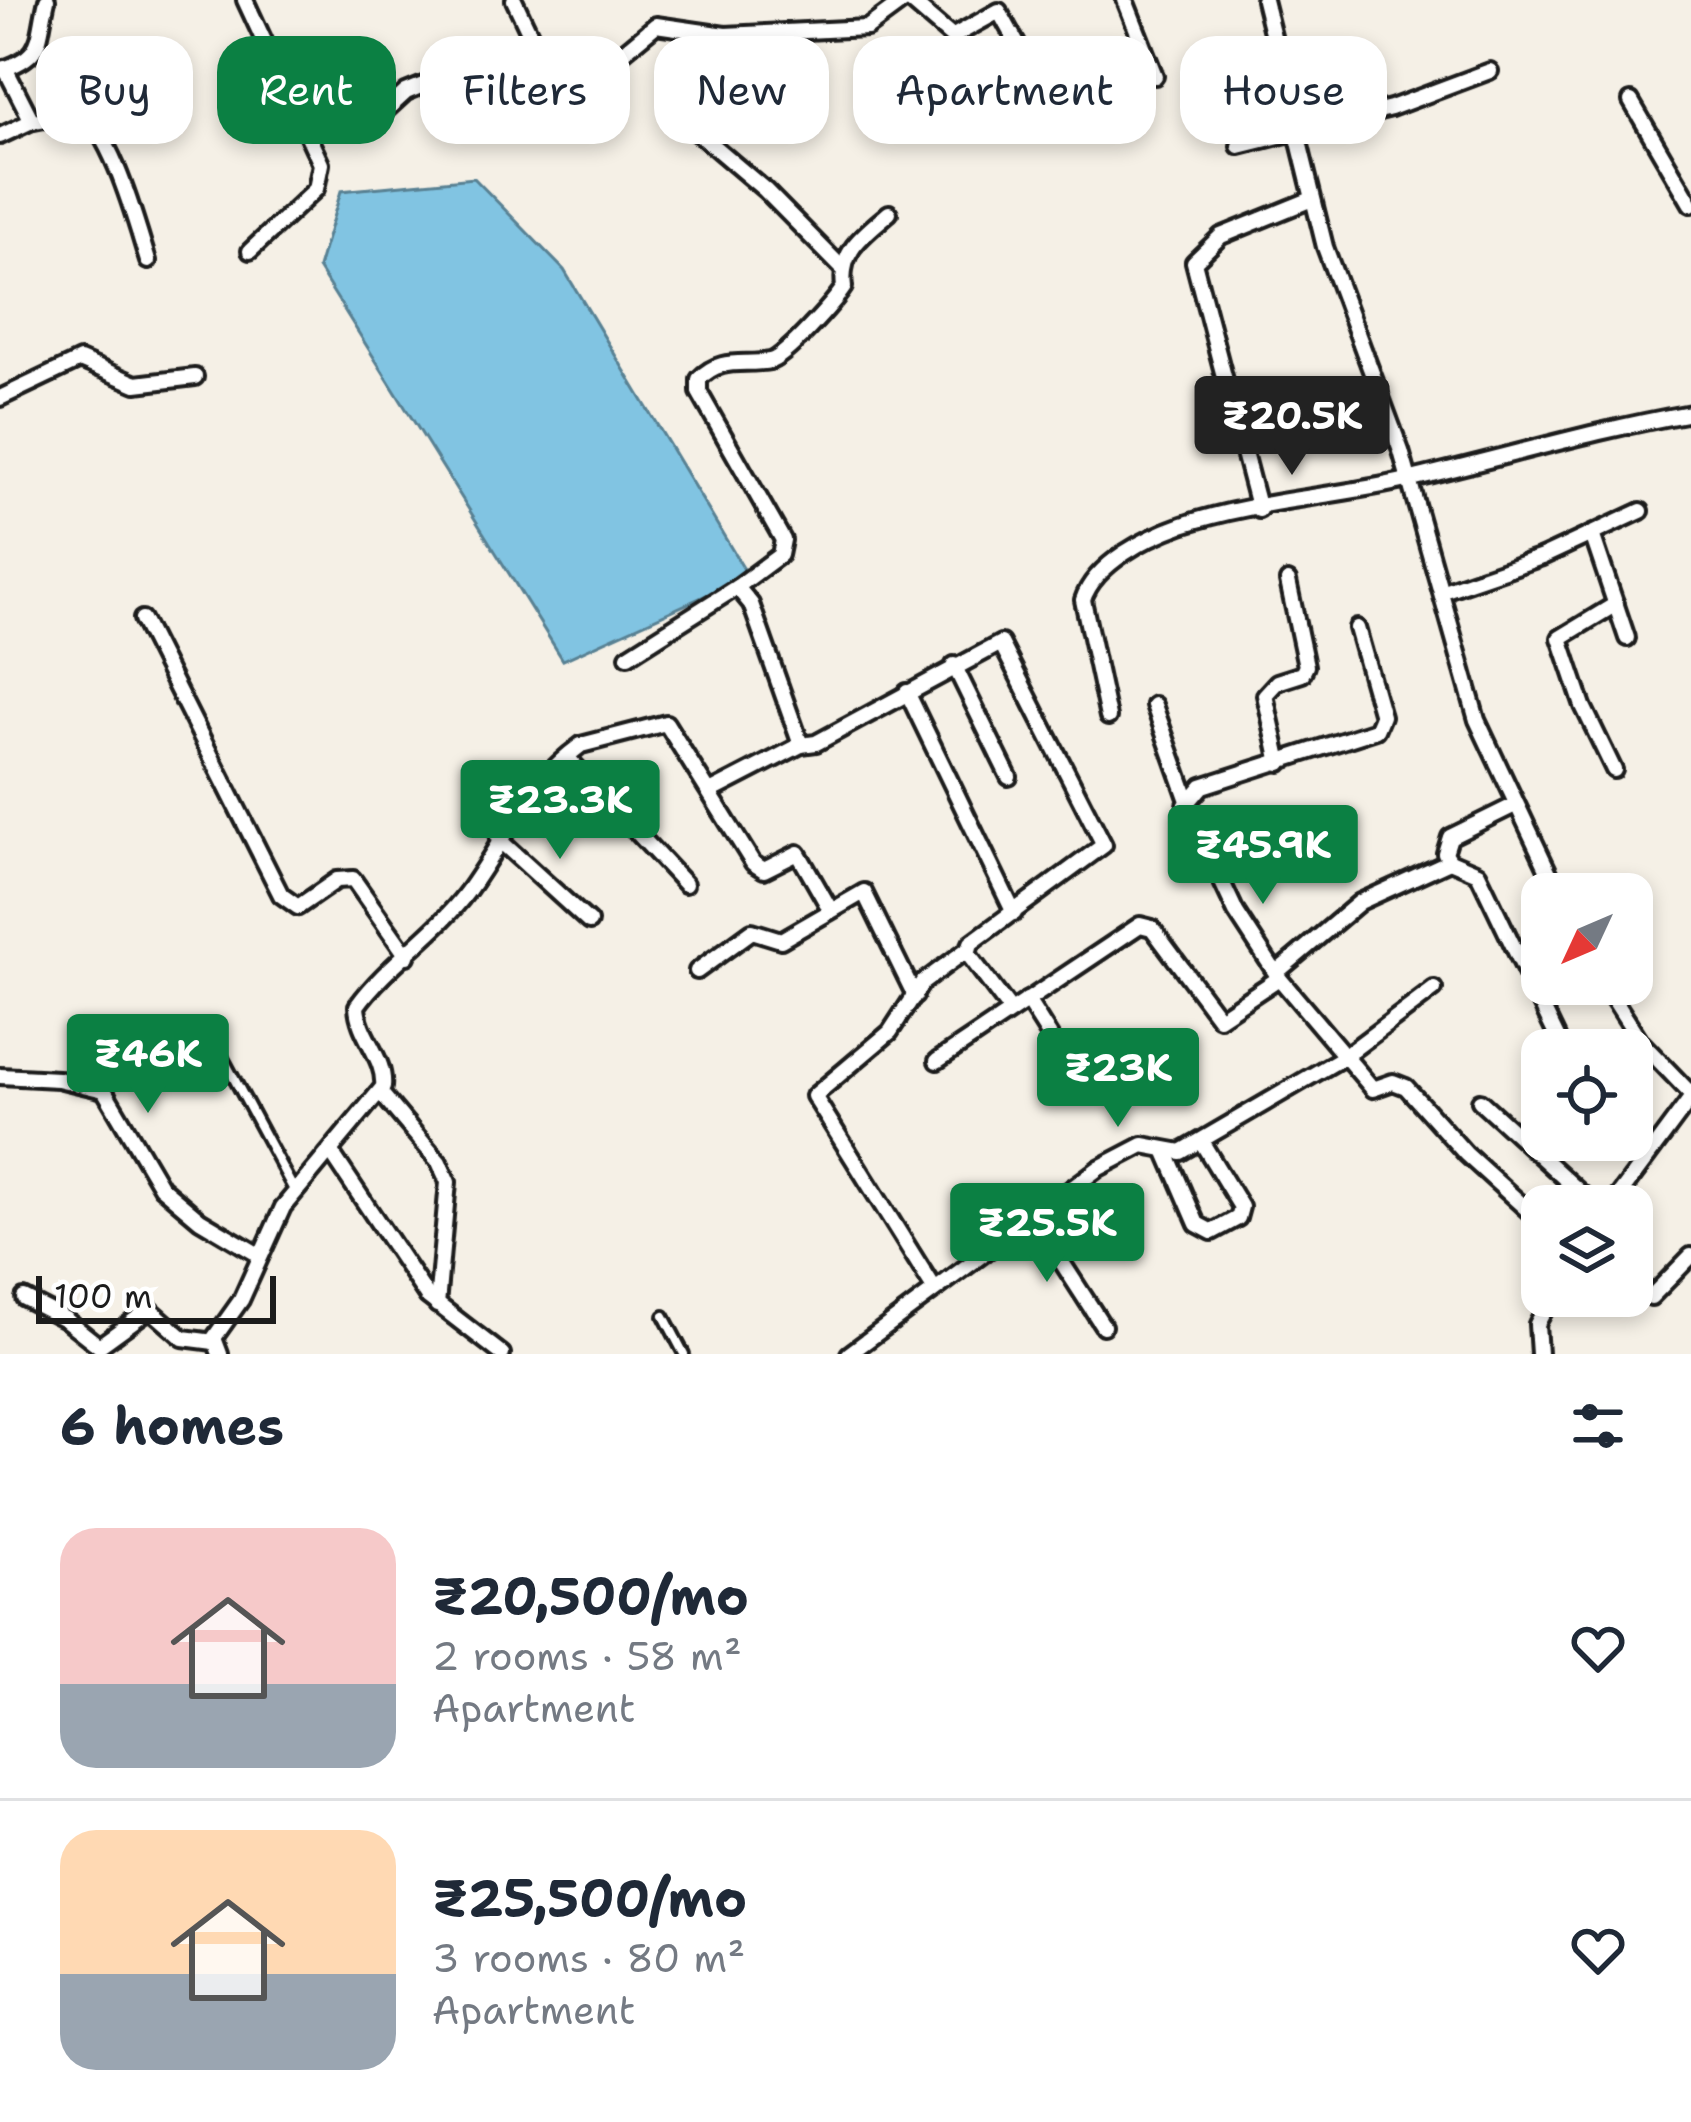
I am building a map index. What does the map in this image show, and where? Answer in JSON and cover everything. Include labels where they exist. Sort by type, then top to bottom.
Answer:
[{"type":"street","points":[[32,121],[2,69],[37,51],[47,0]]},
{"type":"street","points":[[245,0],[321,164],[316,190],[250,251]]},
{"type":"street","points":[[514,0],[531,36]]},
{"type":"street","points":[[630,47],[656,25],[725,35],[867,28],[907,0],[950,36]]},
{"type":"street","points":[[1125,0],[1139,36]]},
{"type":"street","points":[[1264,0],[1273,36]]},
{"type":"street","points":[[955,36],[999,11],[1013,36]]},
{"type":"street","points":[[1387,109],[1490,71]]},
{"type":"street","points":[[1631,101],[1691,205]]},
{"type":"street","points":[[0,136],[32,121],[71,113],[89,122],[117,169],[148,261]]},
{"type":"street","points":[[711,144],[765,190],[842,268]]},
{"type":"street","points":[[1239,146],[1246,144]]},
{"type":"street","points":[[1298,144],[1312,199],[1409,479],[1477,721],[1549,873]]},
{"type":"street","points":[[1259,510],[1223,356],[1194,262],[1221,236],[1312,199]]},
{"type":"street","points":[[628,656],[780,555],[783,540],[699,392],[699,379],[729,361],[769,362],[785,353],[839,295],[850,249],[889,213]]},
{"type":"street","points":[[0,398],[80,360],[136,384],[195,377]]},
{"type":"street","points":[[1108,717],[1084,617],[1087,590],[1122,555],[1167,532],[1409,479],[1608,426],[1691,412]]},
{"type":"street","points":[[1443,591],[1641,511]]},
{"type":"street","points":[[1592,534],[1627,638]]},
{"type":"street","points":[[1280,764],[1265,695],[1277,682],[1302,674],[1306,666],[1288,581]]},
{"type":"street","points":[[737,586],[751,604],[801,745]]},
{"type":"street","points":[[1614,770],[1583,706],[1560,638],[1616,604]]},
{"type":"street","points":[[142,619],[281,895],[298,907],[337,880],[353,879],[407,956]]},
{"type":"street","points":[[1187,798],[1202,786],[1280,764],[1381,724],[1358,628]]},
{"type":"street","points":[[710,792],[801,745],[829,736],[953,664],[1001,643],[1102,836],[1100,853],[935,972],[890,1032],[814,1096],[933,1286]]},
{"type":"street","points":[[953,664],[1009,777]]},
{"type":"street","points":[[907,692],[1014,913]]},
{"type":"street","points":[[1154,704],[1215,870],[1278,976],[1342,1058],[1373,1089],[1393,1082],[1406,1087],[1466,1154],[1521,1204]]},
{"type":"street","points":[[24,1298],[64,1319],[99,1346],[150,1310],[183,1338],[218,1348],[259,1255],[296,1193],[380,1092],[382,1070],[360,1026],[357,1006],[467,891],[521,802],[581,745],[666,723],[752,863],[764,869],[798,853],[830,909]]},
{"type":"street","points":[[567,757],[685,884]]},
{"type":"street","points":[[1515,805],[1450,837],[1445,853],[1450,861],[1478,873],[1553,1029]]},
{"type":"street","points":[[498,839],[589,922]]},
{"type":"street","points":[[937,1061],[1140,925],[1151,928],[1219,1018],[1278,976],[1360,902],[1450,861]]},
{"type":"street","points":[[697,971],[752,931],[781,940],[857,892],[868,896],[915,996]]},
{"type":"street","points":[[968,949],[1011,1011]]},
{"type":"street","points":[[850,1354],[933,1286],[1099,1168],[1143,1145],[1181,1152],[1342,1058],[1434,989]]},
{"type":"street","points":[[1027,1000],[1087,1095]]},
{"type":"street","points":[[1617,1005],[1641,1042],[1691,1096],[1625,1185]]},
{"type":"street","points":[[0,1076],[58,1079],[104,1090],[161,1187],[189,1212],[259,1255]]},
{"type":"street","points":[[380,1092],[440,1162],[448,1182],[437,1305]]},
{"type":"street","points":[[1480,1101],[1572,1185]]},
{"type":"street","points":[[1166,1152],[1197,1224],[1212,1232],[1238,1218],[1241,1207],[1201,1141]]},
{"type":"street","points":[[331,1152],[399,1261],[437,1305],[502,1354]]},
{"type":"street","points":[[1031,1216],[1103,1326]]},
{"type":"street","points":[[1653,1295],[1691,1256]]},
{"type":"street","points":[[1539,1354],[1541,1317]]},
{"type":"lane","points":[[223,1058],[296,1193]]},
{"type":"lane","points":[[664,1316],[684,1354]]},
{"type":"water","points":[[474,178],[564,270],[748,576],[563,660],[318,268],[341,191]]}]
